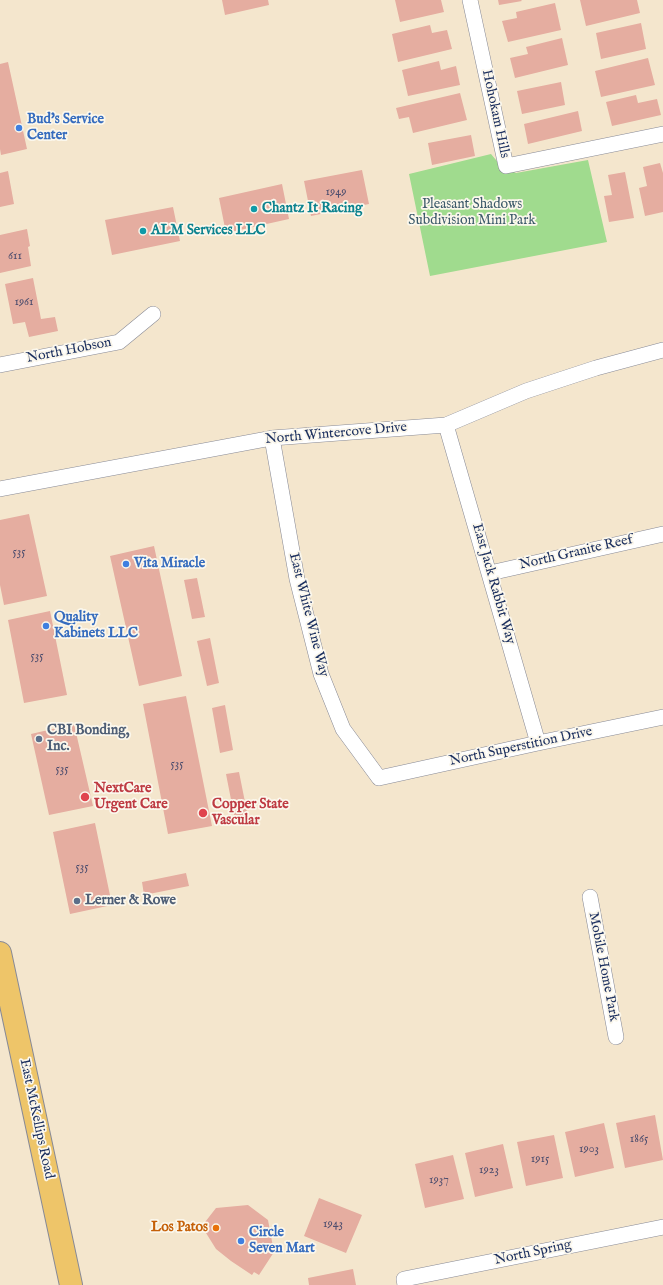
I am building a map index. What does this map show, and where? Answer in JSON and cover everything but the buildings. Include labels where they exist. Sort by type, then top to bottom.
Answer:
[{"type":"main road","name":"East McKellips Road","points":[[0,953],[71,1285]]},
{"type":"street","name":"Hohokam Hills","points":[[470,0],[506,166],[663,134]]},
{"type":"street","name":"North Hobson","points":[[0,365],[119,342],[153,314]]},
{"type":"street","name":"North Wintercove Drive","points":[[0,489],[272,438],[446,425],[526,391],[596,368],[663,350]]},
{"type":"street","name":"East Jack Rabbit Way","points":[[446,425],[538,743]]},
{"type":"street","name":"East White Wine Way","points":[[272,438],[297,580],[321,674],[343,729],[379,778]]},
{"type":"street","name":"North Granite Reef","points":[[490,573],[663,534]]},
{"type":"street","name":"North Superstition Drive","points":[[379,778],[663,717]]},
{"type":"street","name":"Mobile Home Park","points":[[590,897],[616,1037]]},
{"type":"street","name":"North Spring","points":[[404,1282],[663,1227]]},
{"type":"green space","name":"Pleasant Shadows Subdivision Mini Park","points":[[491,154],[501,166],[516,173],[588,160],[607,242],[430,276],[409,174]]},
{"type":"place","name":"Bud's Service Center","points":[[19,128]]},
{"type":"place","name":"Chantz It Racing","points":[[254,209]]},
{"type":"place","name":"ALM Services LLC","points":[[143,231]]},
{"type":"place","name":"Vita Miracle","points":[[126,564]]},
{"type":"place","name":"Quality Kabinets LLC","points":[[46,626]]},
{"type":"place","name":"CBI Bonding, Inc.","points":[[39,739]]},
{"type":"place","name":"NextCare Urgent Care","points":[[85,797]]},
{"type":"place","name":"Copper State Vascular","points":[[203,813]]},
{"type":"place","name":"Lerner & Rowe","points":[[77,901]]},
{"type":"place","name":"Los Patos","points":[[216,1228]]},
{"type":"place","name":"Circle Seven Mart","points":[[241,1241]]}]
